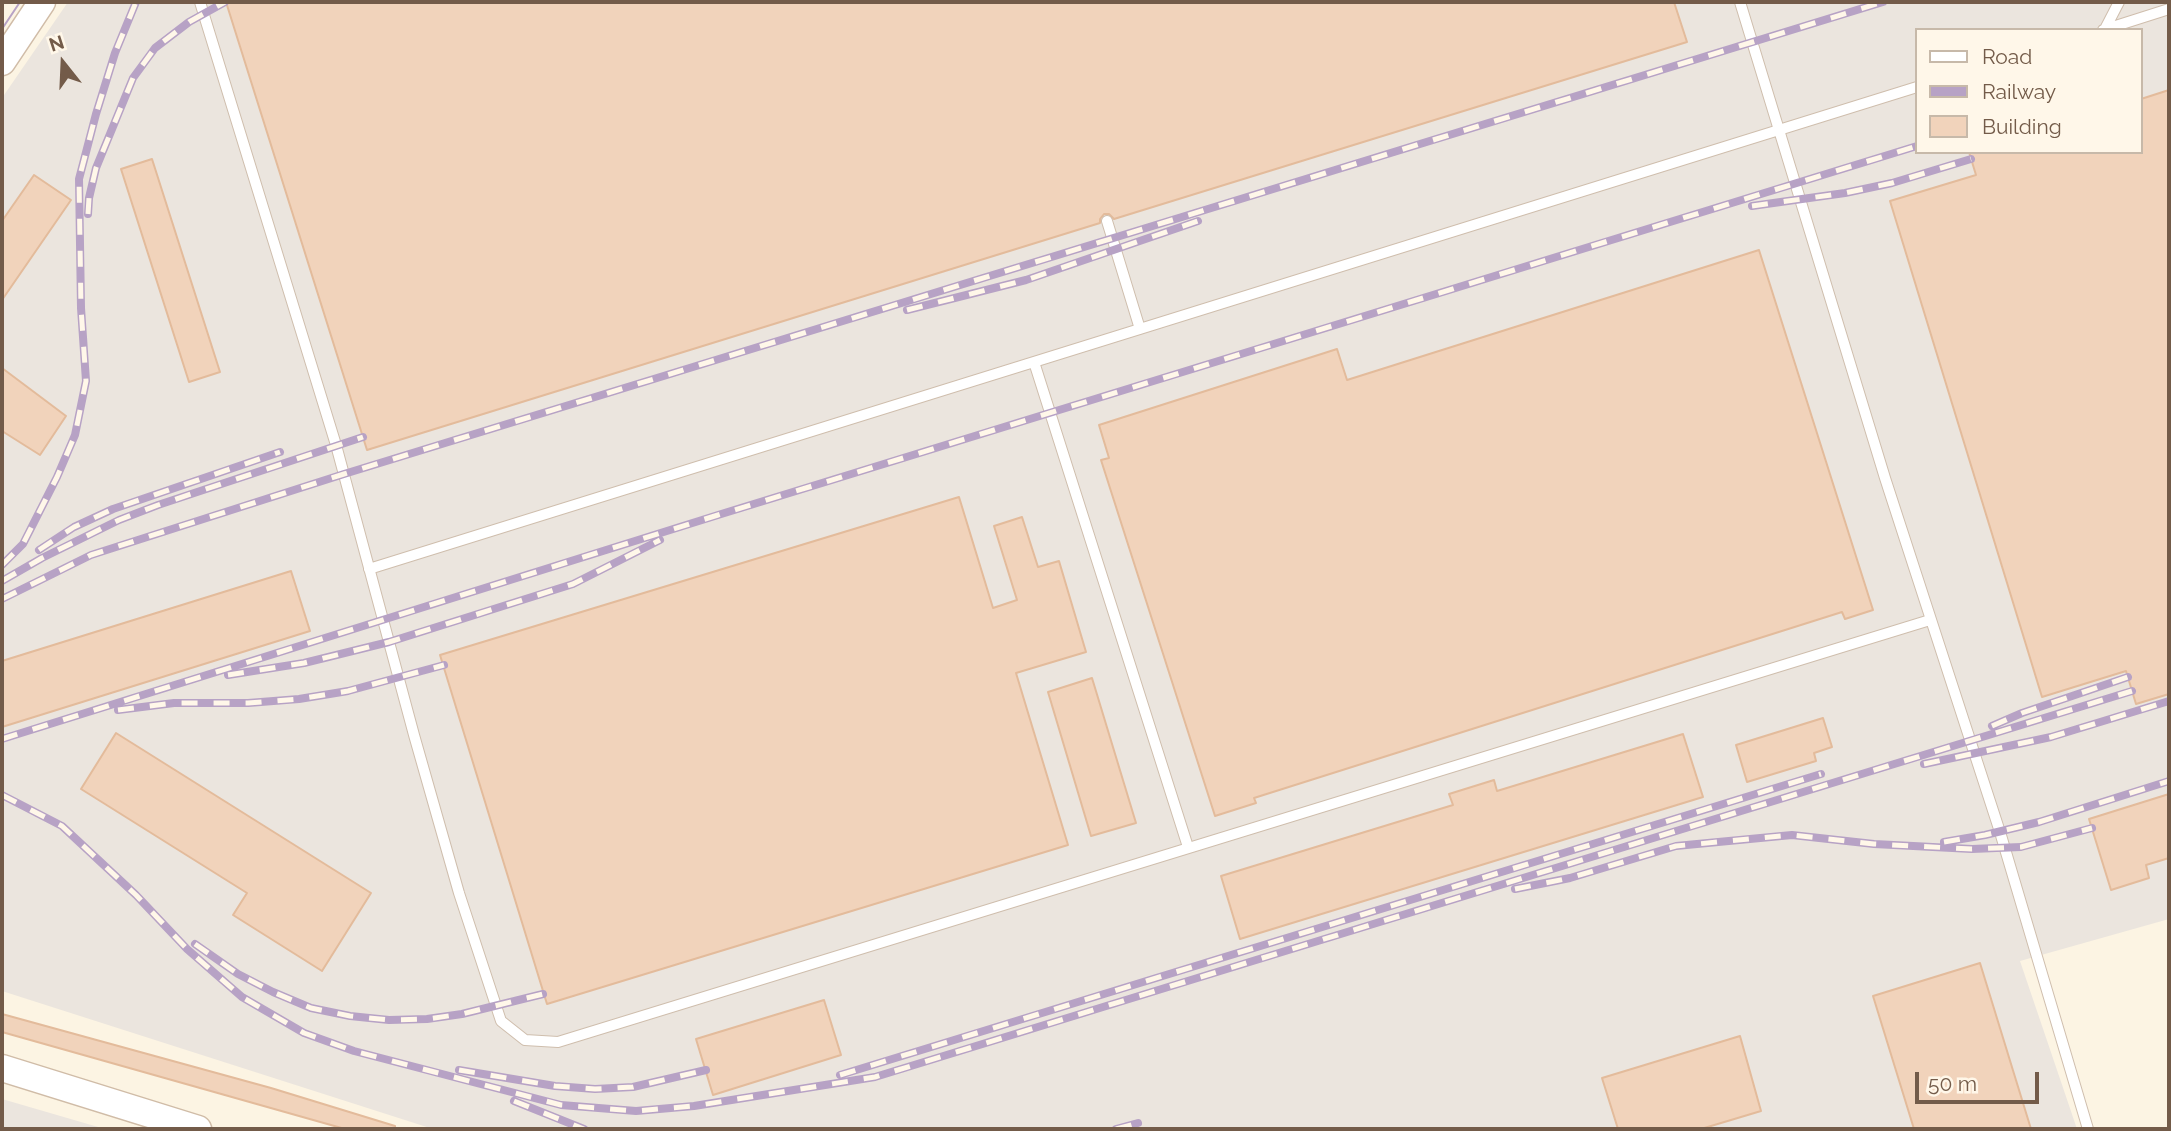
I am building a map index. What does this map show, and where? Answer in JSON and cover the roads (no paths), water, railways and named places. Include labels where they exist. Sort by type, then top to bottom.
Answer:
[{"type":"main road","points":[[5,50],[42,2]]},
{"type":"main road","points":[[2,1068],[198,1129]]},
{"type":"lane","points":[[200,2],[336,445],[459,893],[501,1021],[525,1040],[558,1042],[1188,846],[1930,620]]},
{"type":"lane","points":[[1740,2],[1930,620],[2003,839],[2088,1129]]},
{"type":"lane","points":[[2105,28],[2119,2]]},
{"type":"lane","points":[[2107,28],[2169,9]]},
{"type":"lane","points":[[369,569],[1916,87]]},
{"type":"lane","points":[[1107,221],[1140,329]]},
{"type":"lane","points":[[1034,362],[1188,846]]},
{"type":"tram line","points":[[2,6],[4,2]]},
{"type":"tram line","points":[[2,29],[20,2]]},
{"type":"railway","points":[[2,565],[23,544],[75,435],[86,381],[81,308],[79,179],[115,53],[136,2]]},
{"type":"railway","points":[[88,214],[96,168],[133,78],[155,48],[189,22],[225,2]]},
{"type":"railway","points":[[2,599],[91,555],[344,474],[1883,2]]},
{"type":"railway","points":[[2,739],[718,515],[1916,146]]},
{"type":"railway","points":[[1752,206],[1845,193],[1892,183],[1971,159]]},
{"type":"railway","points":[[907,310],[1026,280],[1198,221]]},
{"type":"railway","points":[[2,581],[119,520],[363,437]]},
{"type":"railway","points":[[39,550],[74,527],[113,509],[280,452]]},
{"type":"railway","points":[[228,675],[304,663],[389,642],[573,584],[660,540]]},
{"type":"railway","points":[[118,710],[174,703],[248,703],[299,699],[348,691],[444,665]]},
{"type":"railway","points":[[1992,726],[2128,677]]},
{"type":"railway","points":[[2,795],[62,826],[136,895],[187,949],[242,997],[304,1033],[354,1051],[561,1105],[636,1111],[694,1106],[875,1077],[2132,691]]},
{"type":"railway","points":[[1924,764],[2051,737],[2169,701]]},
{"type":"railway","points":[[840,1075],[1821,774]]},
{"type":"railway","points":[[1944,842],[2039,822],[2169,781]]},
{"type":"railway","points":[[1515,889],[1570,878],[1676,846],[1792,835],[1874,844],[1972,849],[2021,847],[2092,828]]},
{"type":"railway","points":[[195,944],[238,974],[273,992],[311,1008],[350,1016],[389,1020],[427,1019],[462,1014],[543,994]]},
{"type":"railway","points":[[459,1070],[555,1086],[595,1089],[633,1087],[706,1070]]},
{"type":"railway","points":[[514,1101],[584,1129]]},
{"type":"railway","points":[[1116,1129],[1138,1123]]}]
